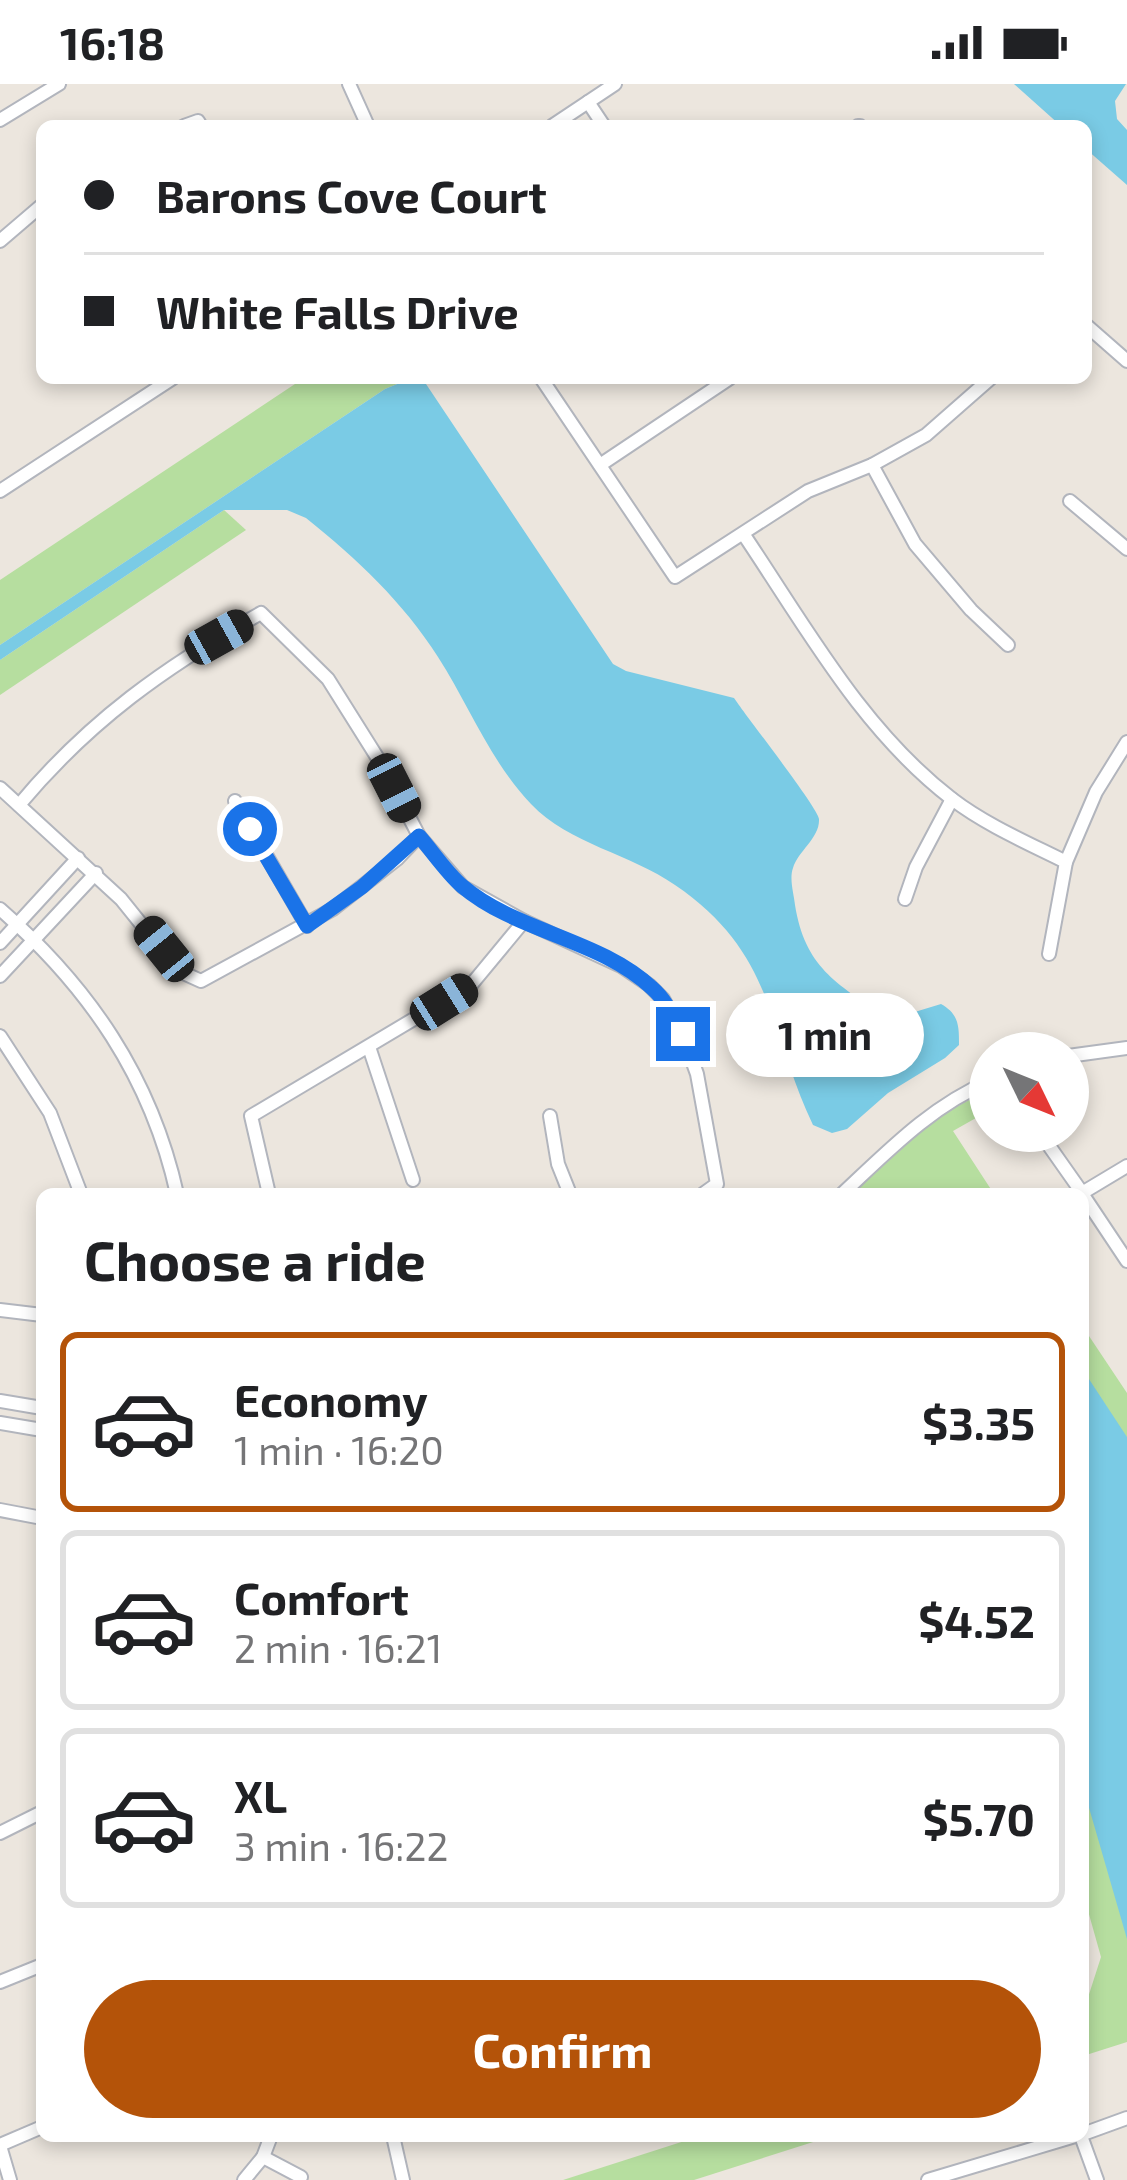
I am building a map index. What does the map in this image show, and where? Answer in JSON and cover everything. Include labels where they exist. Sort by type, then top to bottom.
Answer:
[{"type":"street","points":[[0,120],[59,84]]},
{"type":"street","points":[[349,84],[365,120]]},
{"type":"street","points":[[561,120],[615,84]]},
{"type":"street","points":[[588,102],[600,120]]},
{"type":"street","points":[[0,241],[36,210]]},
{"type":"street","points":[[1092,331],[1127,361]]},
{"type":"street","points":[[0,491],[164,384]]},
{"type":"street","points":[[545,384],[675,578],[808,491],[872,465],[926,435],[984,384]]},
{"type":"street","points":[[600,465],[721,384]]},
{"type":"street","points":[[872,465],[915,544],[970,610],[1008,645]]},
{"type":"street","points":[[1070,501],[1127,549]]},
{"type":"street","points":[[744,535],[846,688],[900,752],[952,800],[1066,862]]},
{"type":"street","points":[[19,805],[91,727],[186,658],[261,614],[328,679],[419,836],[463,887],[621,966],[663,999],[683,1034],[697,1074],[717,1184],[711,1188]]},
{"type":"street","points":[[1049,954],[1066,862],[1096,792],[1125,749]]},
{"type":"street","points":[[0,788],[96,874],[143,923],[179,971],[193,980],[212,978],[307,926],[362,887],[419,836]]},
{"type":"street","points":[[905,899],[916,867],[952,800]]},
{"type":"street","points":[[236,802],[307,926]]},
{"type":"street","points":[[0,943],[78,858]]},
{"type":"street","points":[[0,976],[96,874]]},
{"type":"street","points":[[0,909],[86,994],[132,1071],[165,1148],[175,1188]]},
{"type":"street","points":[[268,1188],[251,1116],[471,985],[524,921]]},
{"type":"street","points":[[0,1036],[50,1113],[79,1188]]},
{"type":"street","points":[[369,1047],[413,1180]]},
{"type":"street","points":[[1089,1053],[1127,1048]]},
{"type":"street","points":[[848,1188],[923,1119],[969,1091]]},
{"type":"street","points":[[550,1116],[558,1164],[568,1188]]},
{"type":"street","points":[[1054,1152],[1078,1188]]},
{"type":"street","points":[[1089,1190],[1127,1166]]},
{"type":"street","points":[[1089,1204],[1127,1261]]},
{"type":"street","points":[[0,1310],[36,1314]]},
{"type":"street","points":[[0,1401],[36,1407]]},
{"type":"street","points":[[0,1423],[36,1429]]},
{"type":"street","points":[[0,1510],[36,1517]]},
{"type":"street","points":[[1,1830],[36,1815]]},
{"type":"street","points":[[0,1982],[36,1967]]},
{"type":"street","points":[[1089,2132],[1127,2117]]},
{"type":"street","points":[[10,2180],[0,2146],[36,2130]]},
{"type":"street","points":[[244,2180],[269,2142]]},
{"type":"street","points":[[394,2142],[403,2180]]},
{"type":"street","points":[[928,2180],[957,2176],[1059,2142]]},
{"type":"street","points":[[1083,2142],[1097,2180]]},
{"type":"street","points":[[263,2157],[301,2177]]},
{"type":"green space","points":[[295,384],[397,384],[0,645],[0,580]]},
{"type":"green space","points":[[224,510],[246,530],[0,695],[0,660]]},
{"type":"green space","points":[[969,1100],[969,1122],[953,1131],[990,1188],[859,1188],[937,1117]]},
{"type":"green space","points":[[1089,1336],[1127,1393],[1127,2042],[1089,2054],[1089,1994],[1101,1957],[1089,1914]]},
{"type":"green space","points":[[681,2142],[813,2142],[694,2180],[563,2180]]},
{"type":"water","points":[[1014,84],[1126,84],[1115,101],[1117,119],[1127,130],[1127,185],[1092,154],[1092,120],[1054,120]]},
{"type":"water","points":[[426,384],[613,664],[734,698],[819,819],[793,868],[795,905],[806,944],[825,971],[884,1016],[895,1018],[941,1004],[947,1008],[955,1016],[959,1045],[945,1058],[888,1093],[847,1129],[832,1133],[813,1125],[764,994],[732,938],[675,885],[563,829],[531,804],[504,770],[410,618],[361,565],[306,518],[287,510],[224,510],[0,660],[0,645],[385,389]]},
{"type":"water","points":[[1089,1379],[1127,1437],[1127,1939],[1089,1808]]},
{"type":"route","points":[[250,829],[307,926],[397,859],[419,836],[463,887],[621,966],[649,985],[683,1034]]}]
